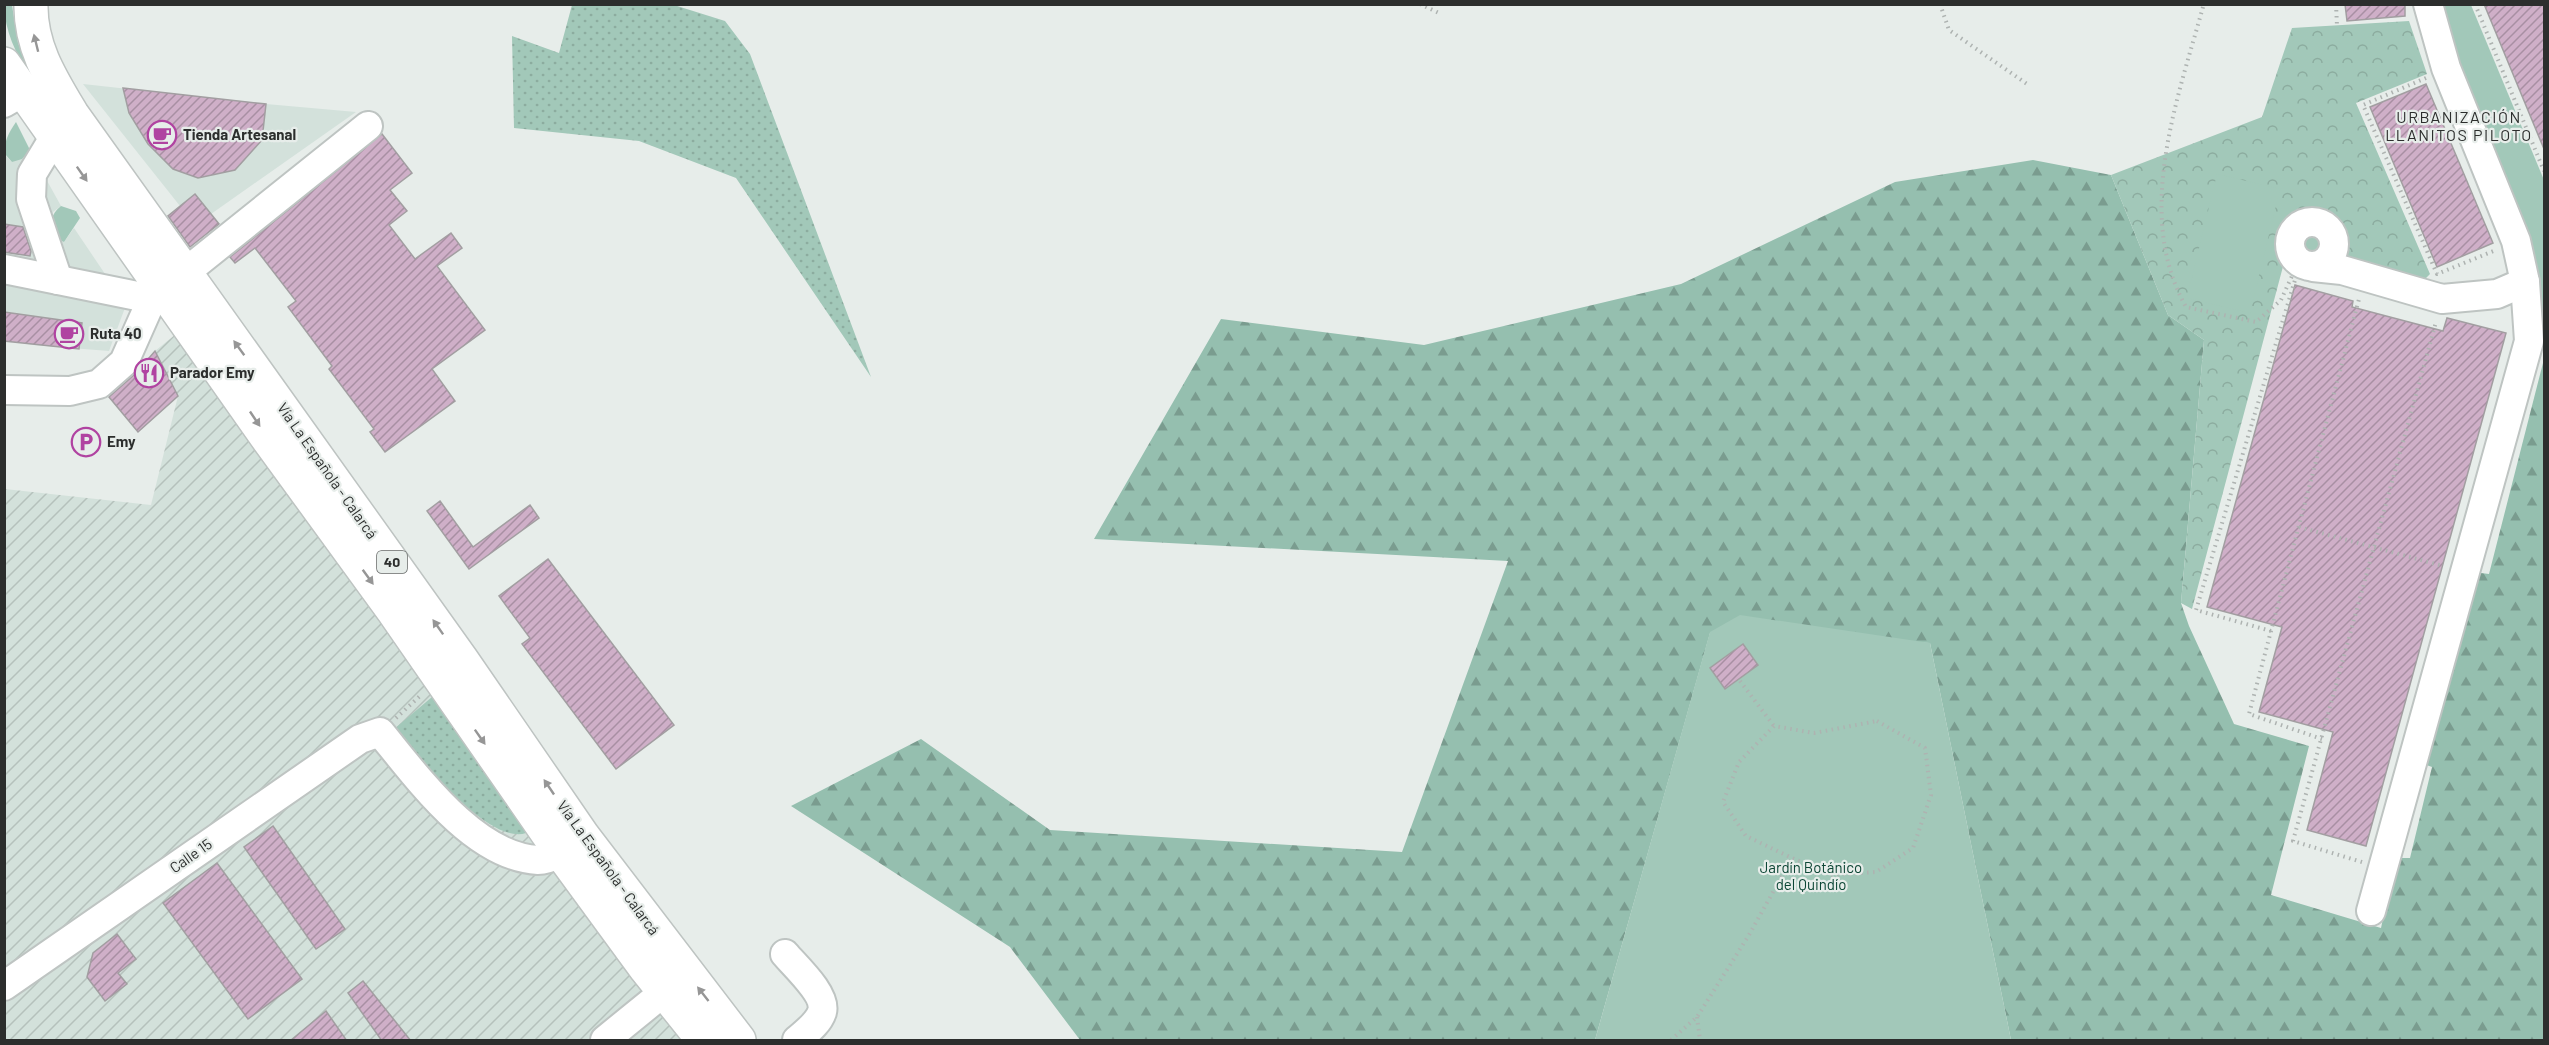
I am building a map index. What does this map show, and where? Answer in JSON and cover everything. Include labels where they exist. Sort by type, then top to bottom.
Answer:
[{"type":"highway","name":"Vía La Española - Calarcá","points":[[31,4],[36,48],[50,79],[167,288],[462,660],[664,992],[703,1041]]},
{"type":"highway","name":"Vía La Española - Calarcá","points":[[4,64],[14,97],[55,136],[167,288],[439,678],[572,844],[739,1041]]},
{"type":"street","points":[[2371,911],[2529,341],[2525,282],[2516,241],[2446,68],[2428,4]]},
{"type":"street","points":[[4,390],[70,391],[99,384],[124,362],[167,288],[368,126]]},
{"type":"street","points":[[55,136],[32,174],[31,199],[58,280]]},
{"type":"street","points":[[2324,267],[2442,299],[2497,294],[2525,282]]},
{"type":"street","points":[[4,269],[58,280],[167,288]]},
{"type":"street","points":[[380,732],[443,808],[482,838],[514,855],[540,860],[572,844]]},
{"type":"street","name":"Calle 15","points":[[4,986],[360,739],[380,732]]},
{"type":"street","points":[[785,954],[822,997],[823,1011],[815,1024],[798,1041]]},
{"type":"street","points":[[604,1041],[664,992]]},
{"type":"path","points":[[1420,4],[1439,13]]},
{"type":"path","points":[[1940,4],[1949,30],[2027,84]]},
{"type":"path","points":[[2336,4],[2337,26]]},
{"type":"path","points":[[2475,4],[2544,171]]},
{"type":"path","points":[[2203,8],[2170,125],[2161,205],[2172,278],[2186,307],[2256,322],[2324,267]]},
{"type":"path","points":[[2446,68],[2363,105],[2436,274],[2516,241]]},
{"type":"path","points":[[2322,739],[2249,714],[2299,527],[2324,267]]},
{"type":"path","points":[[2271,631],[2196,610],[2324,267]]},
{"type":"path","points":[[2368,864],[2293,841],[2376,548],[2442,299]]},
{"type":"path","points":[[2299,527],[2464,572]]},
{"type":"path","points":[[380,732],[439,678]]},
{"type":"path","points":[[1740,681],[1774,726],[1814,733],[1877,721],[1925,748],[1931,795],[1913,848],[1875,872],[1831,875],[1746,836],[1723,801],[1739,762],[1774,726]]},
{"type":"path","points":[[1671,1041],[1697,1017],[1792,858]]},
{"type":"path","points":[[1697,1017],[1700,1041]]},
{"type":"shaded area","points":[[83,84],[356,112],[211,214],[195,194],[180,206]]},
{"type":"shaded area","points":[[30,150],[61,206],[53,212],[50,221],[64,242],[74,228],[126,305],[109,351],[33,345],[5,340],[4,154],[12,162]]},
{"type":"shaded area","points":[[187,325],[696,1040],[5,1040],[5,489],[151,505],[178,396],[155,351]]},
{"type":"green space","points":[[4,5],[12,5],[18,43],[31,74],[20,59],[12,42],[6,24]]},
{"type":"green space","points":[[572,5],[674,5],[725,21],[750,54],[871,377],[736,178],[639,141],[514,128],[512,36],[559,53]]},
{"type":"green space","points":[[2439,5],[2471,5],[2544,180],[2544,321],[2542,325],[2453,63]]},
{"type":"green space","points":[[2409,21],[2427,74],[2356,103],[2430,274],[2421,283],[2342,256],[2339,233],[2333,223],[2316,212],[2296,215],[2285,226],[2278,242],[2285,259],[2192,609],[2181,603],[2204,340],[2168,315],[2111,175],[2262,117],[2292,28]]},
{"type":"green space","points":[[16,122],[30,150],[22,159],[12,162],[5,154],[5,145]]},
{"type":"green space","points":[[2033,160],[2111,175],[2168,315],[2204,340],[2181,603],[2189,626],[2234,724],[2309,746],[2271,895],[2381,928],[2396,858],[2410,858],[2432,767],[2421,763],[2473,572],[2489,574],[2544,359],[2544,1040],[2011,1040],[1930,643],[1710,633],[1595,1040],[1080,1040],[1010,947],[791,806],[921,739],[1050,830],[1402,852],[1508,561],[1094,539],[1221,319],[1424,345],[1681,284],[1895,182]]},
{"type":"green space","points":[[2217,174],[2280,189],[2250,313],[2187,298]]},
{"type":"green space","points":[[61,206],[76,211],[80,218],[64,242],[52,236],[51,227],[52,219]]},
{"type":"green space","points":[[2312,232],[2321,235],[2324,244],[2321,253],[2312,256],[2303,253],[2300,244],[2303,235]]},
{"type":"green space","name":"Jardín Botánico del Quindío","points":[[1740,615],[1930,643],[2011,1040],[1595,1040],[1710,632]]},
{"type":"green space","points":[[432,697],[526,833],[511,833],[493,826],[474,813],[435,777],[393,730]]},
{"type":"building","points":[[2345,4],[2405,4],[2405,16],[2347,21]]},
{"type":"building","points":[[2484,4],[2544,4],[2544,149]]},
{"type":"building","points":[[2426,84],[2493,243],[2437,267],[2370,107]]},
{"type":"building","points":[[123,88],[266,104],[262,140],[235,170],[198,178],[173,169],[148,144],[129,113]]},
{"type":"building","points":[[382,134],[412,173],[390,190],[407,211],[389,225],[415,259],[451,233],[462,248],[437,266],[485,330],[432,369],[455,401],[385,452],[370,432],[374,429],[329,369],[332,366],[288,307],[296,301],[255,248],[235,263],[230,257]]},
{"type":"building","points":[[195,194],[219,224],[190,247],[168,216]]},
{"type":"building","points":[[4,224],[23,227],[31,251],[30,256],[4,252]]},
{"type":"building","points":[[2295,285],[2353,301],[2352,307],[2443,331],[2447,318],[2506,333],[2366,846],[2307,830],[2333,732],[2259,712],[2282,627],[2207,607]]},
{"type":"building","points":[[4,312],[82,323],[79,349],[4,341]]},
{"type":"building","name":"Parador Emy","points":[[155,351],[178,396],[138,432],[109,397],[135,374]]},
{"type":"building","points":[[440,501],[473,547],[530,505],[539,518],[469,569],[427,511]]},
{"type":"building","points":[[548,559],[674,725],[616,769],[522,644],[530,638],[499,596]]},
{"type":"building","points":[[1743,644],[1758,665],[1725,689],[1710,668]]},
{"type":"building","points":[[273,826],[345,929],[316,949],[244,847]]},
{"type":"building","points":[[217,863],[302,979],[248,1019],[163,903]]},
{"type":"building","points":[[117,934],[136,959],[118,973],[127,984],[105,1001],[87,977],[93,953]]},
{"type":"building","points":[[363,981],[411,1041],[382,1041],[348,993]]},
{"type":"building","points":[[326,1011],[347,1041],[290,1041]]},
{"type":"place","name":"Tienda Artesanal","points":[[162,135]]},
{"type":"place","name":"Ruta 40","points":[[69,334]]},
{"type":"place","name":"Parador Emy","points":[[149,373]]},
{"type":"place","name":"Emy","points":[[86,442]]},
{"type":"district","name":"URBANIZACIÓN LLANITOS PILOTO","points":[[2459,126]]}]
